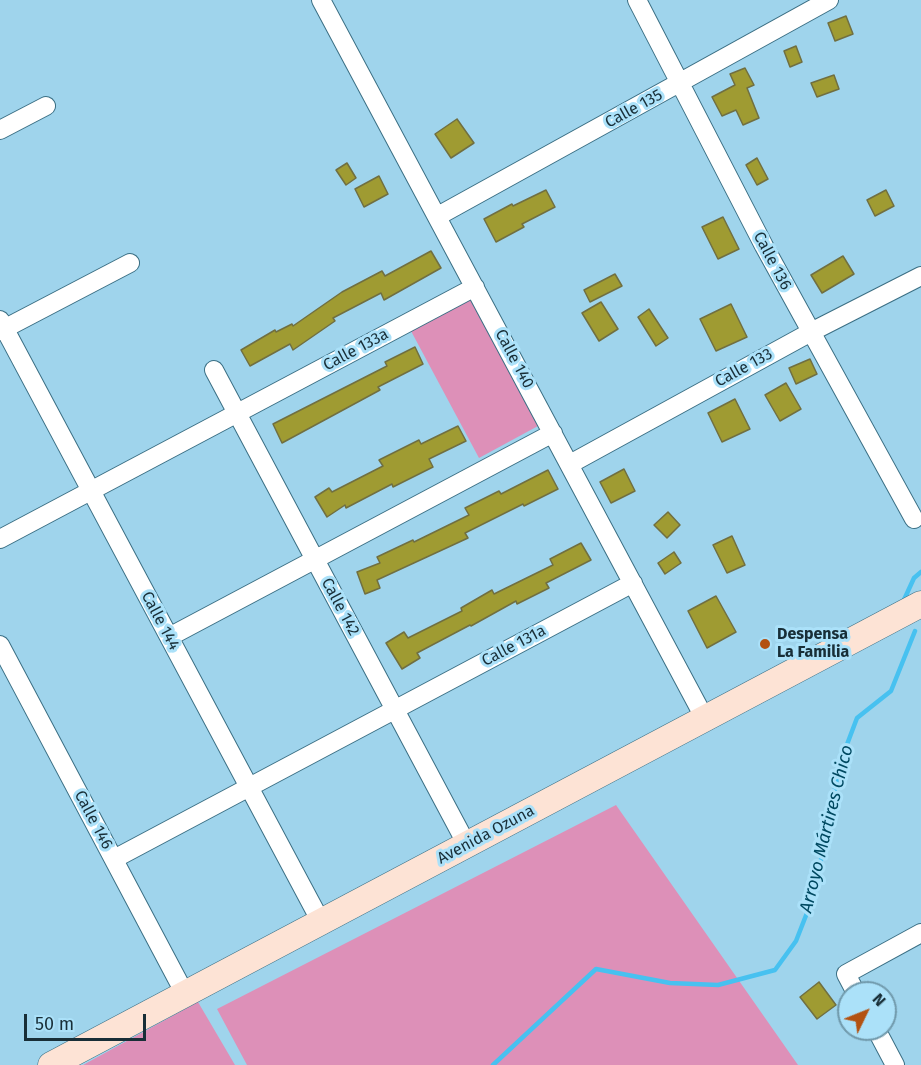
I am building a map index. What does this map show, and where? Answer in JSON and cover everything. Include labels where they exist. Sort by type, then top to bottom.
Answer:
[{"type":"main road","name":"Avenida Ozuna","points":[[51,1065],[921,604]]},
{"type":"street","name":"Calle 140","points":[[321,0],[705,719]]},
{"type":"street","name":"Calle 136","points":[[637,0],[764,246],[914,519]]},
{"type":"street","name":"Calle 135","points":[[438,216],[829,0]]},
{"type":"street","points":[[0,130],[46,106]]},
{"type":"street","points":[[2,327],[130,263]]},
{"type":"street","name":"Calle 133","points":[[570,464],[811,332],[921,276]]},
{"type":"street","name":"Calle 133a","points":[[0,539],[475,287]]},
{"type":"street","name":"Calle 144","points":[[2,327],[321,922]]},
{"type":"street","name":"Calle 142","points":[[214,370],[467,845]]},
{"type":"street","points":[[169,637],[553,433]]},
{"type":"street","name":"Calle 131a","points":[[114,859],[633,583]]},
{"type":"street","name":"Calle 146","points":[[0,645],[185,994]]},
{"type":"street","points":[[850,981],[846,974],[921,933]]},
{"type":"street","points":[[882,1041],[895,1065]]},
{"type":"shaded area","points":[[471,299],[538,426],[479,458],[411,331]]},
{"type":"shaded area","points":[[616,805],[798,1065],[247,1065],[217,1009]]},
{"type":"shaded area","points":[[198,1002],[235,1065],[83,1065]]},
{"type":"building","points":[[846,16],[853,34],[835,41],[828,23]]},
{"type":"building","points":[[796,46],[802,62],[790,67],[784,51]]},
{"type":"building","points":[[745,68],[754,85],[747,88],[759,118],[743,125],[736,110],[722,116],[712,97],[735,85],[730,74]]},
{"type":"building","points":[[834,75],[839,89],[817,97],[811,83]]},
{"type":"building","points":[[457,119],[474,143],[451,158],[435,134]]},
{"type":"building","points":[[757,158],[768,179],[757,185],[746,165]]},
{"type":"building","points":[[347,163],[356,178],[346,185],[336,170]]},
{"type":"building","points":[[379,176],[388,194],[364,207],[355,189]]},
{"type":"building","points":[[546,190],[555,207],[522,224],[524,227],[496,242],[484,219]]},
{"type":"building","points":[[886,190],[894,206],[875,216],[867,200]]},
{"type":"building","points":[[723,217],[739,249],[718,259],[702,227]]},
{"type":"building","points":[[431,251],[441,268],[384,300],[381,293],[333,318],[335,321],[293,350],[290,344],[250,366],[241,350],[275,330],[276,332],[292,324],[293,326],[342,292],[382,271],[385,276]]},
{"type":"building","points":[[843,256],[854,274],[822,293],[811,275]]},
{"type":"building","points":[[615,274],[622,286],[590,302],[584,290]]},
{"type":"building","points":[[601,302],[618,329],[599,341],[582,313]]},
{"type":"building","points":[[731,304],[747,337],[716,351],[700,319]]},
{"type":"building","points":[[649,309],[668,338],[656,346],[638,317]]},
{"type":"building","points":[[415,347],[423,364],[378,387],[380,390],[282,443],[273,424],[387,366],[385,362]]},
{"type":"building","points":[[810,359],[817,374],[796,384],[789,368]]},
{"type":"building","points":[[786,383],[801,409],[780,421],[765,395]]},
{"type":"building","points":[[735,399],[750,429],[722,442],[708,413]]},
{"type":"building","points":[[458,426],[466,441],[429,459],[433,467],[393,487],[392,484],[346,508],[345,505],[327,517],[315,497],[329,488],[332,492],[383,466],[379,460],[419,440],[421,444]]},
{"type":"building","points":[[624,469],[635,491],[611,503],[600,482]]},
{"type":"building","points":[[548,470],[558,489],[465,533],[468,538],[377,580],[380,588],[365,594],[357,572],[380,563],[377,557],[469,515],[465,508],[499,491],[501,494]]},
{"type":"building","points":[[668,512],[680,525],[667,538],[654,525]]},
{"type":"building","points":[[732,536],[745,565],[727,573],[713,545]]},
{"type":"building","points":[[581,543],[591,560],[546,583],[549,588],[517,604],[516,601],[417,653],[420,658],[402,669],[386,643],[404,632],[408,638],[462,611],[461,608],[492,590],[494,594],[553,565],[550,559]]},
{"type":"building","points":[[674,552],[681,563],[665,574],[658,563]]},
{"type":"building","points":[[716,596],[736,632],[707,648],[688,611]]},
{"type":"building","points":[[819,982],[836,1005],[817,1019],[800,997]]},
{"type":"waterway","name":"Arroyo Mártires Chico","points":[[903,602],[914,578],[921,572]]},
{"type":"waterway","name":"Arroyo Mártires Chico","points":[[493,1065],[596,969],[670,983],[718,985],[775,970],[796,941],[814,895],[840,763],[857,718],[891,691],[915,631]]},
{"type":"place","name":"Despensa La Familia","points":[[765,644]]}]
